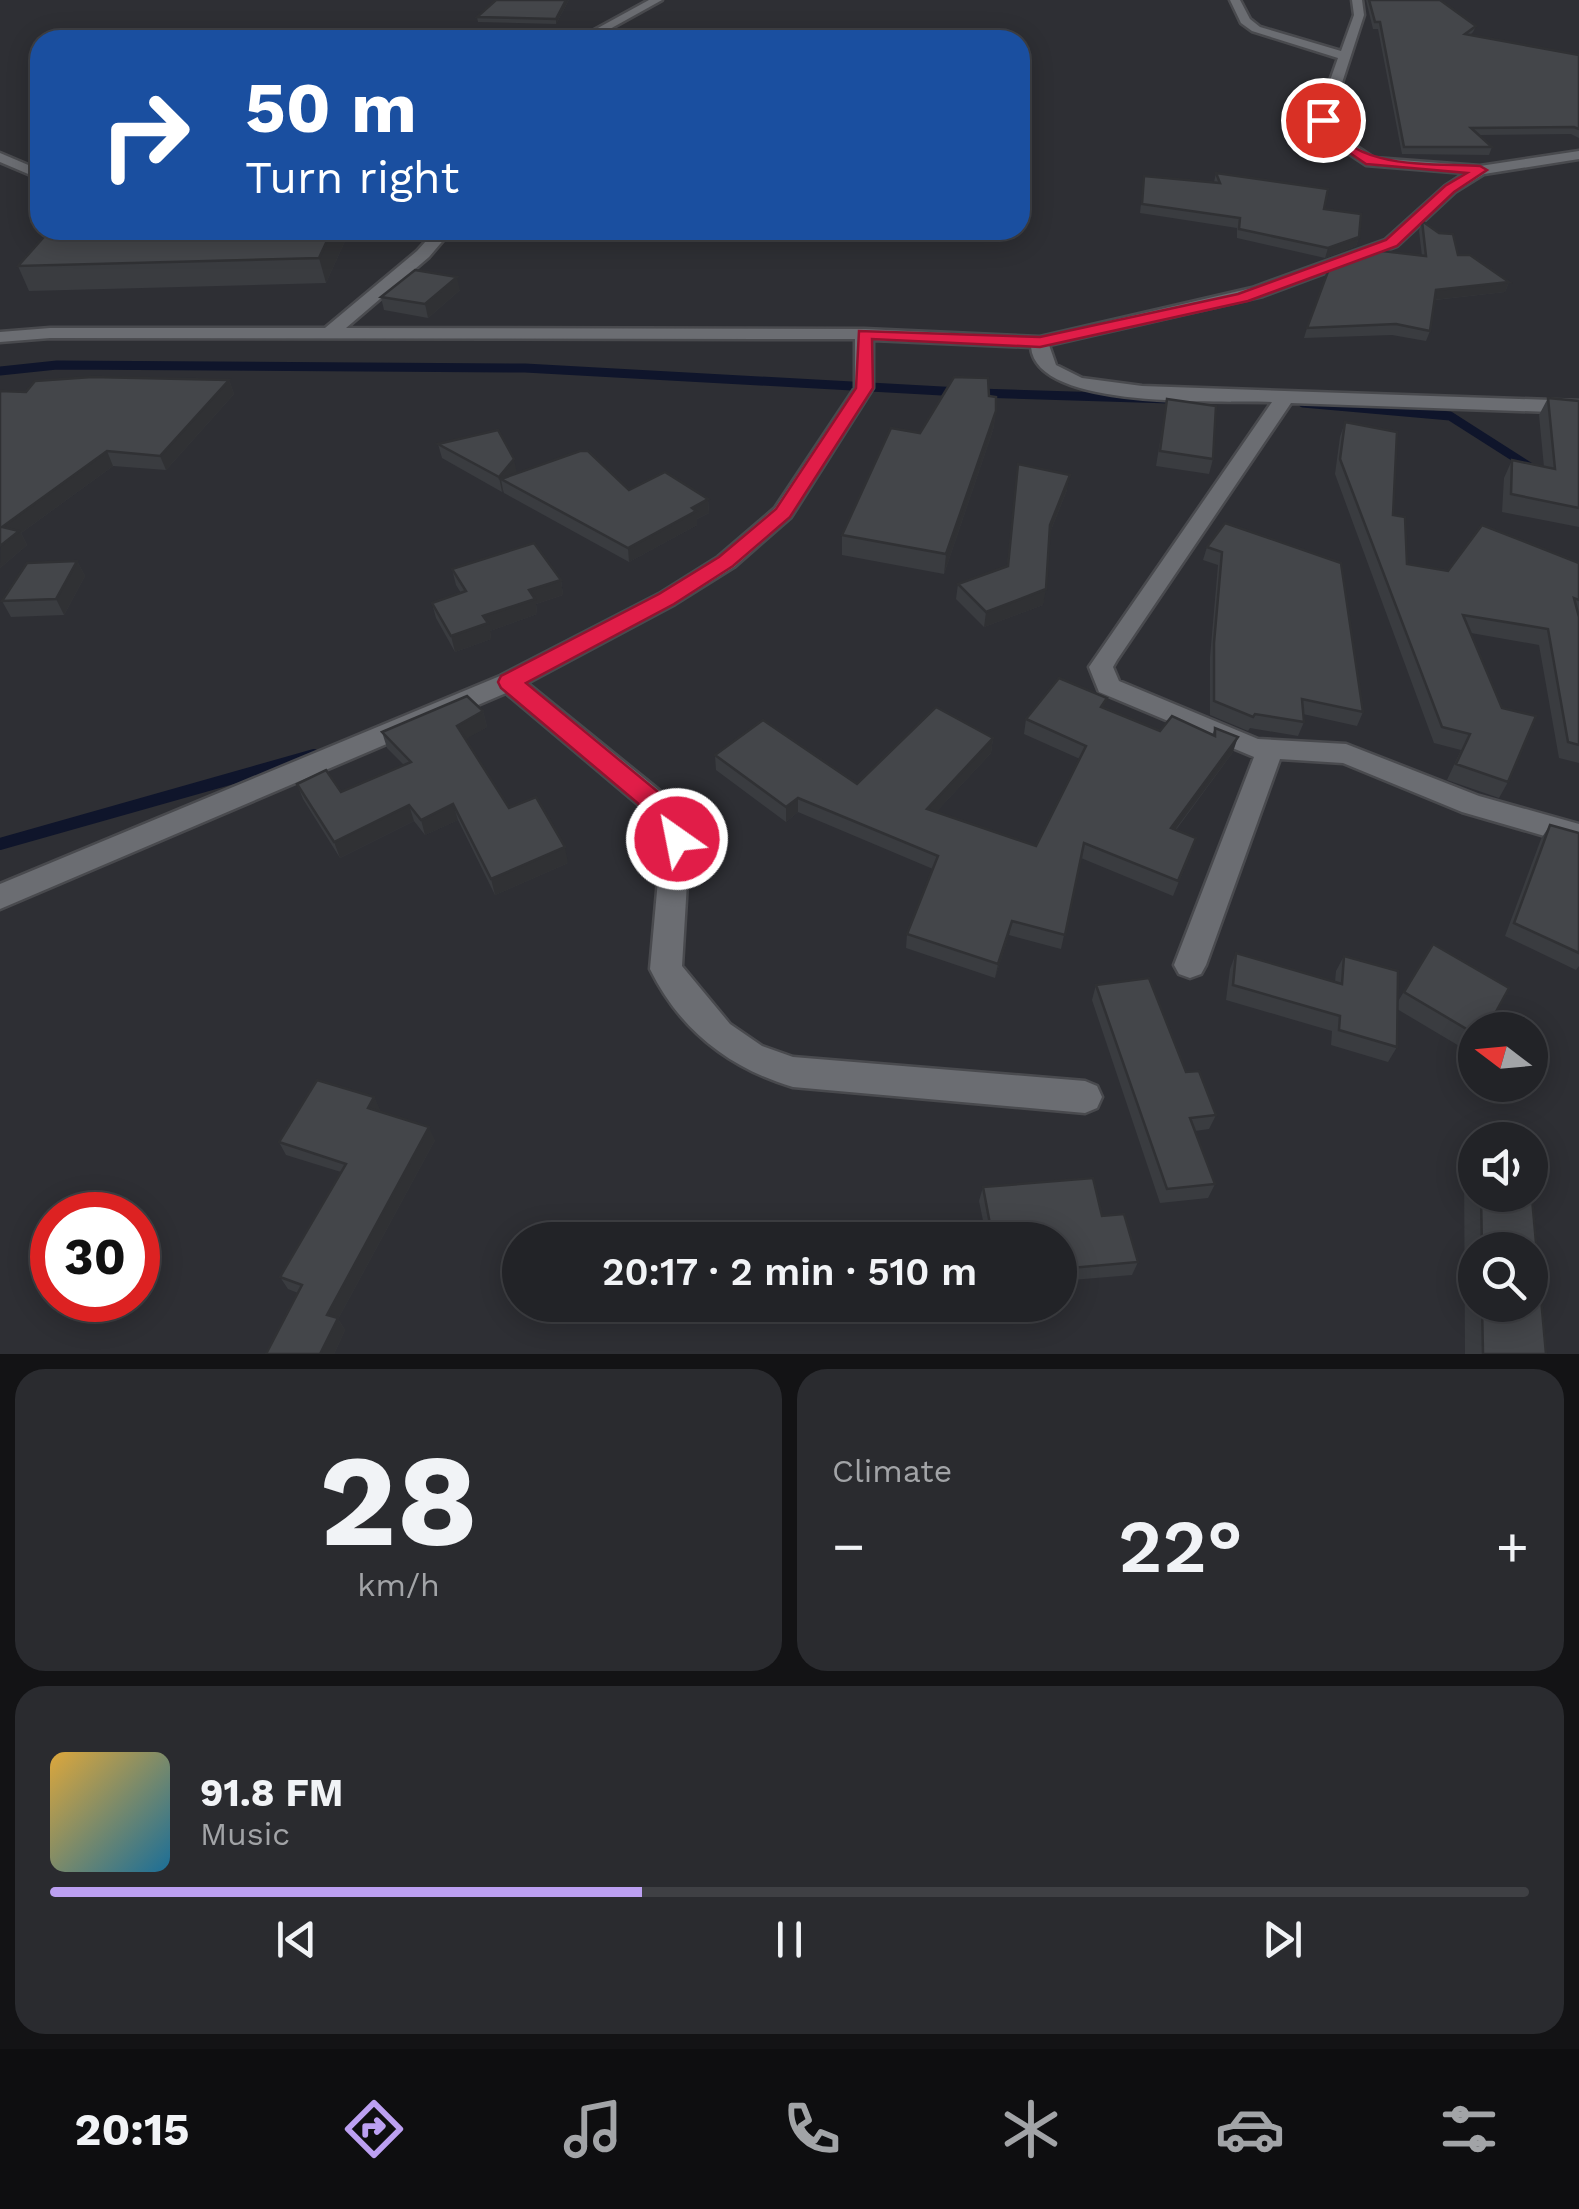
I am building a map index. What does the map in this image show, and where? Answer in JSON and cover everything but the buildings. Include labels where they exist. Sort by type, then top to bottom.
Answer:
[{"type":"street","points":[[601,30],[657,0]]},
{"type":"street","points":[[1235,0],[1245,21],[1256,29],[1344,56]]},
{"type":"street","points":[[1357,0],[1359,15],[1323,120],[1326,132],[1356,154],[1388,166],[1480,170],[1579,155]]},
{"type":"street","points":[[0,157],[30,170]]},
{"type":"street","points":[[0,337],[50,333],[864,334],[1040,342],[1242,298],[1392,243],[1450,189],[1480,170]]},
{"type":"street","points":[[330,333],[435,240]]},
{"type":"street","points":[[0,896],[509,682],[667,599],[726,562],[783,512],[864,388],[864,334]]},
{"type":"street","points":[[1040,342],[1044,367],[1074,382],[1142,392],[1579,407]]},
{"type":"street","points":[[1284,398],[1274,419],[1101,667],[1103,678],[1116,693],[1269,752],[1346,754],[1472,805],[1579,835]]},
{"type":"street","points":[[509,682],[671,816],[677,839],[671,863],[666,969],[715,1035],[763,1065],[793,1072],[1085,1097]]},
{"type":"street","points":[[1190,965],[1269,752]]},
{"type":"waterway","points":[[0,371],[57,365],[525,368],[960,392]]},
{"type":"waterway","points":[[978,393],[1170,399]]},
{"type":"waterway","points":[[1303,403],[1450,416],[1533,469]]},
{"type":"waterway","points":[[0,844],[314,755]]},
{"type":"route","points":[[677,839],[671,816],[509,682],[667,599],[726,562],[783,512],[864,388],[864,334],[1040,342],[1242,298],[1392,243],[1450,189],[1480,170],[1371,162],[1326,132],[1323,120]]}]
